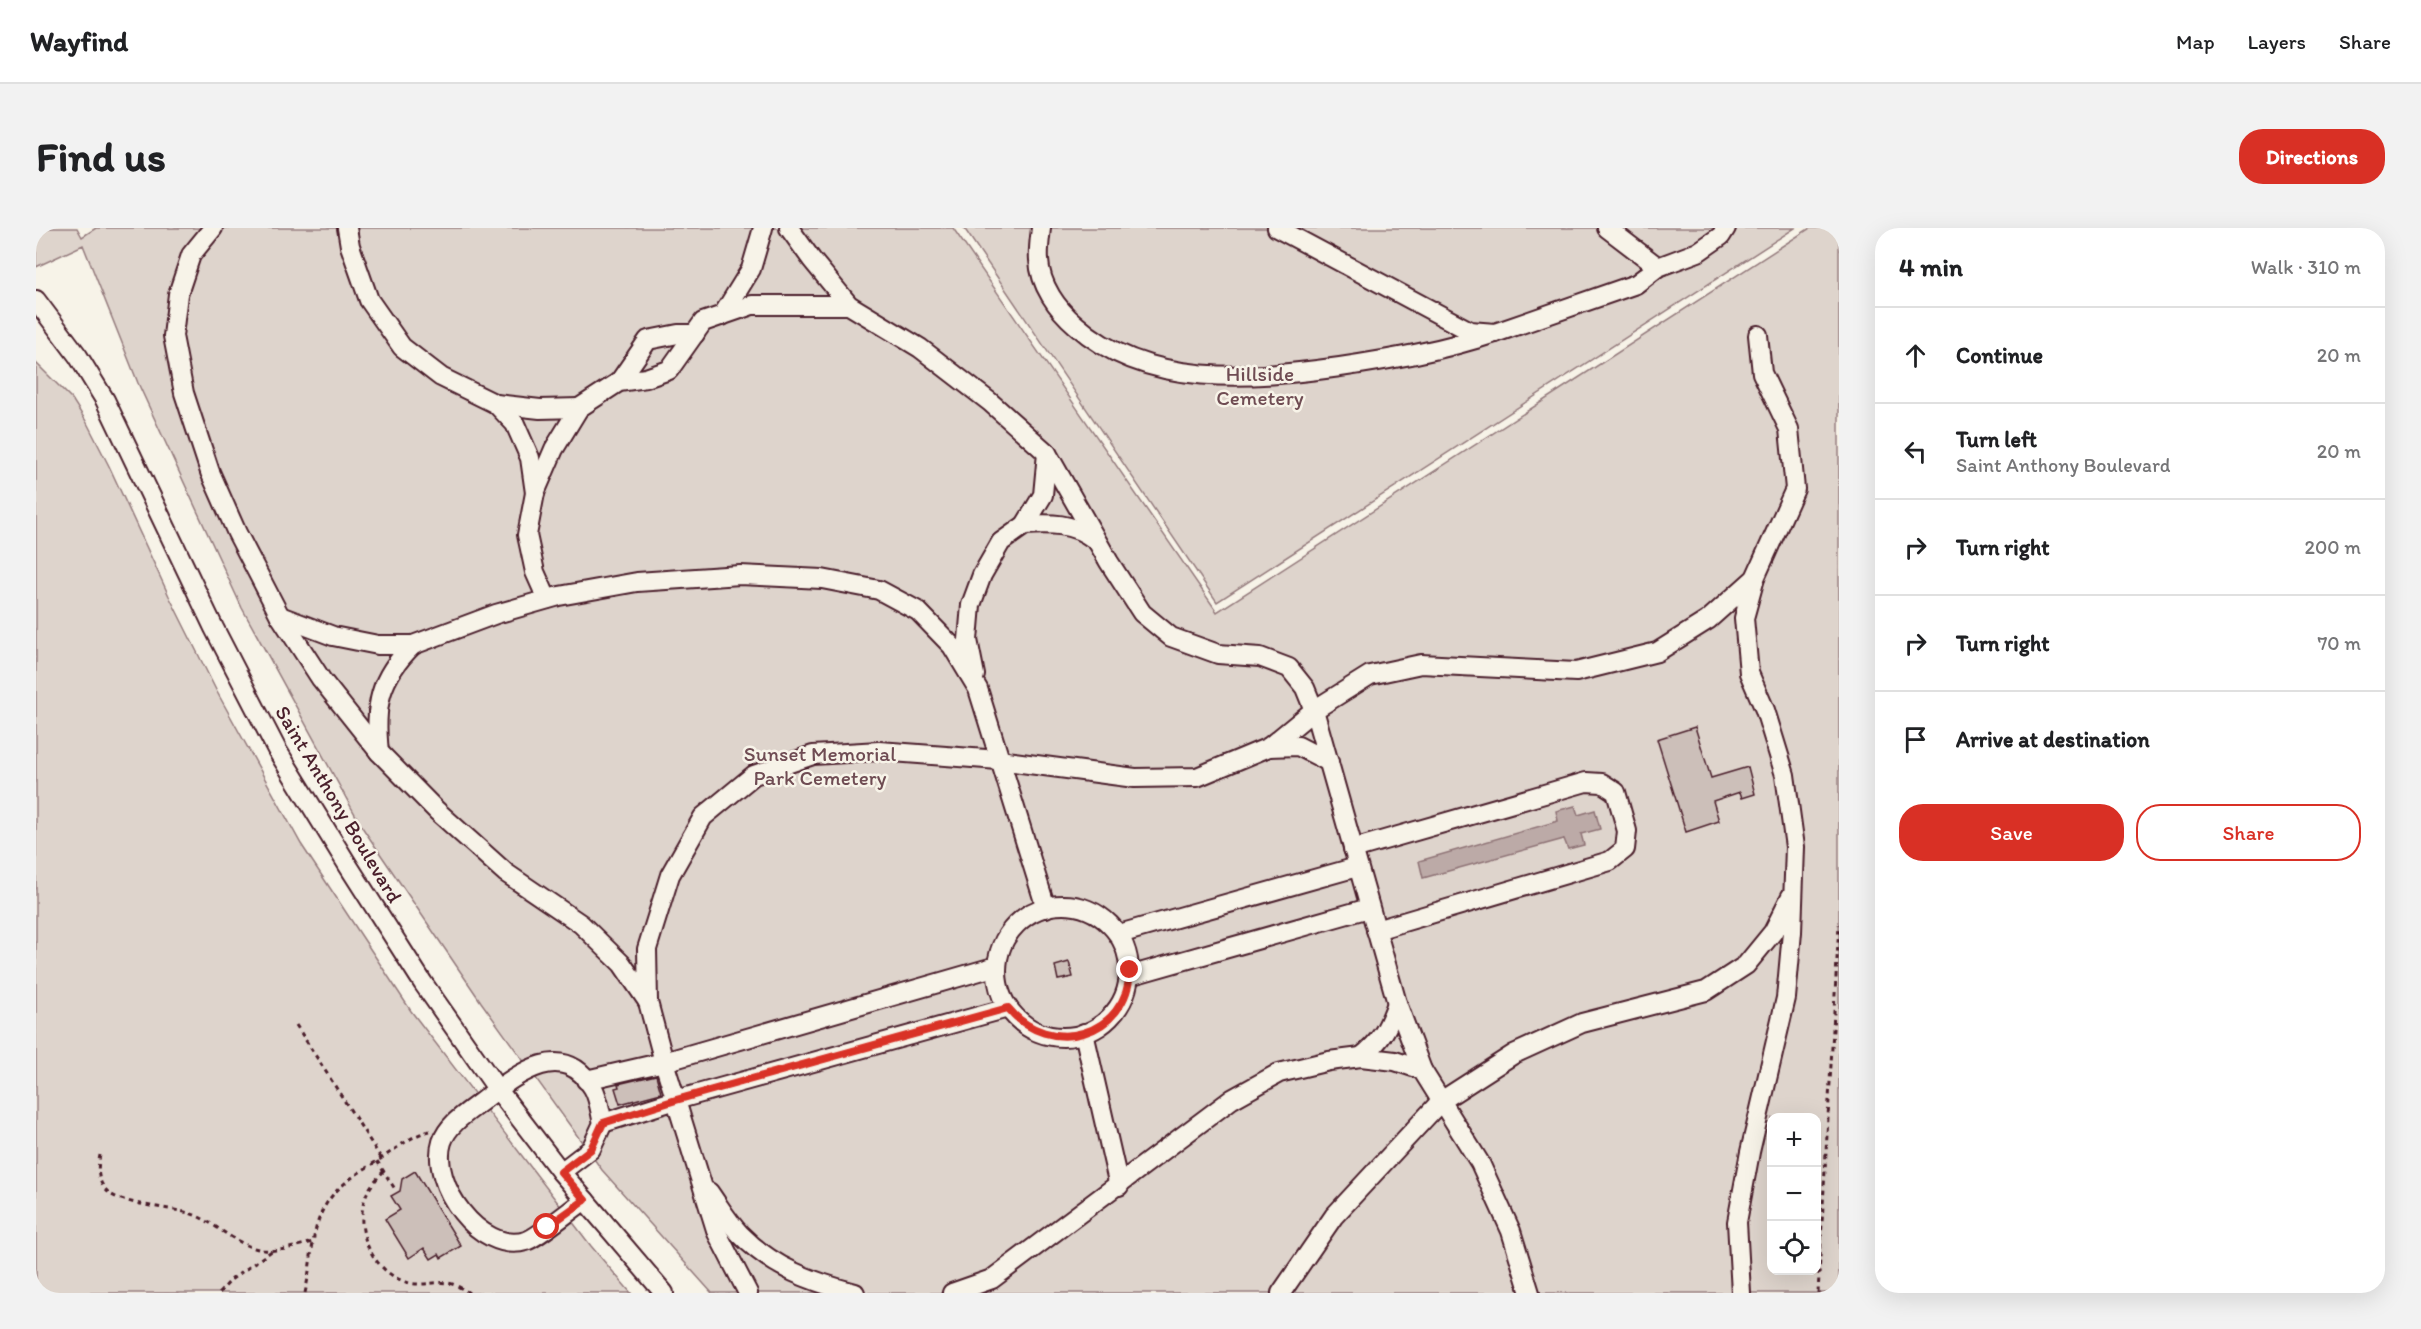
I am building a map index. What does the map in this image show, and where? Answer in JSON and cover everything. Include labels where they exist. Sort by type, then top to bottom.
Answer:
[{"type":"street","points":[[213,228],[191,255],[178,294],[173,336],[184,393],[210,472],[237,533],[280,615],[321,679],[379,752],[437,811],[506,873],[581,924],[622,964],[648,1002]]},
{"type":"street","points":[[347,228],[350,246],[369,300],[402,347],[441,377],[496,404],[540,409],[579,408]]},
{"type":"street","points":[[722,316],[751,269],[763,228]]},
{"type":"street","points":[[789,228],[849,304],[920,348],[990,402],[1047,453],[1097,541],[1142,613],[1171,637],[1218,654],[1260,657],[1289,668],[1305,688],[1314,710],[1397,1003],[1422,1070],[1480,1163],[1510,1231],[1530,1293]]},
{"type":"street","points":[[1041,228],[1039,261],[1046,286],[1062,313],[1088,336],[1120,354],[1155,366],[1208,375],[1244,377],[1400,358],[1456,346],[1636,284],[1658,267],[1698,252],[1721,236],[1726,228]]},
{"type":"street","points":[[1277,228],[1470,331],[1495,333]]},
{"type":"street","points":[[1607,228],[1658,267]]},
{"type":"street","name":"Saint Anthony Boulevard","points":[[36,300],[78,356],[105,400],[214,628],[277,750],[423,983],[498,1090],[561,1172],[664,1293]]},
{"type":"street","points":[[619,382],[646,378],[669,370],[703,322],[752,305],[849,304]]},
{"type":"street","points":[[547,599],[535,572],[527,535],[535,493],[554,449],[579,408],[619,382],[648,340],[678,334],[695,334]]},
{"type":"street","points":[[1741,1293],[1737,1222],[1750,1152],[1786,998],[1795,847],[1785,775],[1765,710],[1749,673],[1744,618],[1755,578],[1795,489],[1789,429],[1762,373],[1758,335]]},
{"type":"street","points":[[496,404],[515,424],[530,458],[535,493]]},
{"type":"street","points":[[1046,908],[978,689],[968,640],[971,605],[982,575],[1001,542],[1025,525],[1043,495],[1047,453]]},
{"type":"street","points":[[1025,525],[1050,523],[1081,529],[1097,541]]},
{"type":"street","points":[[280,615],[333,636],[378,645],[413,645],[496,614],[547,599],[637,582],[740,575],[822,579],[879,590],[918,611],[952,646],[978,689]]},
{"type":"street","points":[[748,1293],[717,1233],[664,1062],[648,1002],[647,949],[670,876],[703,818],[754,775],[813,755],[879,751],[999,760],[1135,778],[1197,777],[1269,747],[1314,710],[1370,675],[1421,664],[1576,672],[1657,652],[1708,620],[1755,578]]},
{"type":"street","points":[[379,752],[376,725],[381,689],[396,661],[413,645]]},
{"type":"street","points":[[1269,747],[1298,746],[1329,762]]},
{"type":"street","points":[[1119,934],[1586,782],[1602,783],[1616,792],[1627,831],[1626,849],[1610,861],[1376,930]]},
{"type":"street","points":[[1281,1293],[1334,1216],[1441,1101],[1514,1054],[1582,1023],[1706,991],[1746,965],[1773,933],[1794,892]]},
{"type":"street","points":[[1059,905],[1090,910],[1106,920],[1119,934],[1127,952],[1129,976],[1124,996],[1112,1015],[1098,1027],[1084,1034],[1071,1036],[1042,1033],[1015,1016],[1008,1008],[999,986],[997,966],[1003,943],[1014,926],[1032,912],[1059,905]]},
{"type":"street","points":[[1129,976],[1369,908]]},
{"type":"street","points":[[586,1080],[664,1062],[997,966]]},
{"type":"street","points":[[1361,1057],[1376,1045],[1388,1028],[1397,1003]]},
{"type":"street","points":[[603,1123],[676,1100],[1008,1008]]},
{"type":"street","points":[[1084,1034],[1119,1186]]},
{"type":"street","points":[[952,1293],[992,1279],[1119,1186],[1232,1099],[1279,1073],[1329,1061],[1361,1057],[1395,1061],[1422,1070]]},
{"type":"street","points":[[561,1172],[591,1149],[603,1123],[594,1089],[577,1068],[552,1062],[519,1073],[453,1124],[447,1131],[440,1155],[446,1187],[467,1219],[490,1236],[515,1243],[528,1241],[585,1200]]},
{"type":"street","points":[[701,1181],[738,1232],[765,1257],[812,1282],[855,1293]]},
{"type":"path","points":[[1818,1293],[1839,924]]},
{"type":"path","points":[[296,1025],[379,1159],[395,1189]]},
{"type":"path","points":[[305,1293],[311,1272],[313,1242],[320,1216],[330,1197],[349,1179],[412,1138],[428,1131],[447,1131]]},
{"type":"path","points":[[100,1155],[97,1169],[101,1183],[110,1194],[122,1200],[192,1214],[248,1246],[264,1250],[288,1249],[313,1242]]},
{"type":"path","points":[[384,1171],[366,1195],[362,1217],[364,1238],[371,1253],[390,1273],[405,1282],[422,1285],[447,1283],[469,1293]]},
{"type":"path","points":[[219,1293],[232,1279],[274,1249]]},
{"type":"green space","name":"Sunset Memorial Park Cemetery","points":[[36,228],[77,228],[82,237],[96,228],[953,228],[1217,612],[1810,228],[1839,228],[1839,1293],[712,1293],[602,1170],[481,1002],[362,827],[242,608],[138,383],[83,245],[36,267]]},
{"type":"green space","name":"Hillside Cemetery","points":[[964,228],[1795,228],[1217,602]]},
{"type":"green space","points":[[36,363],[72,399],[86,421],[217,692],[301,844],[411,1011],[591,1246],[631,1293],[36,1293]]},
{"type":"shaded area","points":[[1575,806],[1578,815],[1595,810],[1600,829],[1581,834],[1584,845],[1568,849],[1564,839],[1423,878],[1419,861],[1558,821],[1556,811]]},
{"type":"building","points":[[1695,727],[1711,778],[1748,767],[1755,794],[1742,798],[1740,792],[1713,801],[1719,821],[1686,832],[1657,739]]},
{"type":"building","points":[[1069,962],[1073,977],[1058,980],[1055,966]]},
{"type":"building","points":[[656,1075],[661,1093],[620,1104],[615,1088],[619,1087],[618,1084]]},
{"type":"building","points":[[415,1171],[461,1246],[441,1258],[439,1254],[431,1259],[424,1248],[409,1258],[385,1219],[400,1210],[391,1196],[400,1191],[402,1179]]},
{"type":"route","points":[[547,1227],[585,1200],[561,1172],[591,1149],[603,1123],[676,1100],[1008,1008],[1015,1016],[1042,1033],[1071,1036],[1084,1034],[1098,1027],[1112,1015],[1124,996],[1130,970]]}]
